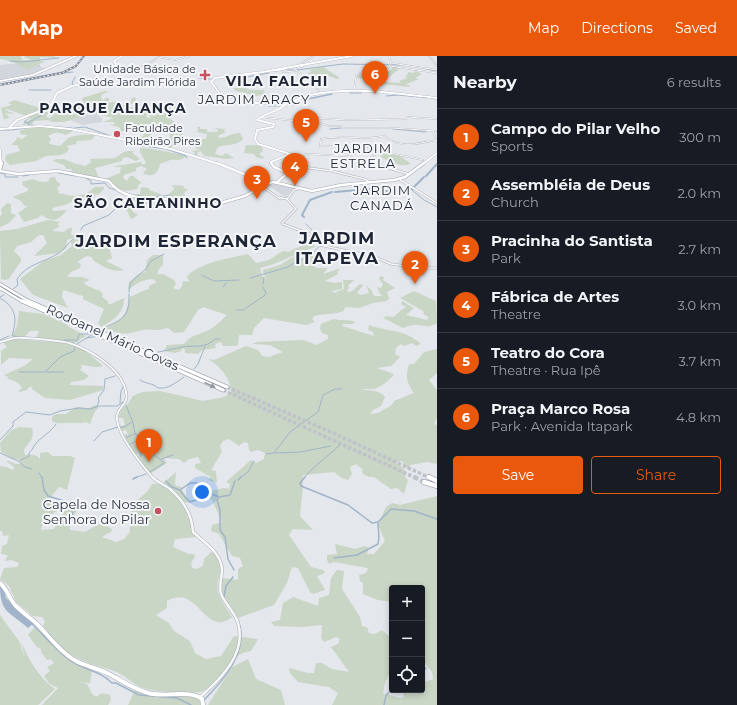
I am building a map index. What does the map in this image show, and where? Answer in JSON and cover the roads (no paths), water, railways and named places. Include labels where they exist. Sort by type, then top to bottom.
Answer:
[{"type":"highway","points":[[0,81],[33,75],[75,56]]},
{"type":"highway","points":[[0,150],[2,161],[0,170]]},
{"type":"highway","name":"Rodoanel Mário Covas","points":[[0,284],[19,296],[93,330]]},
{"type":"highway","name":"Rodoanel Mário Covas","points":[[0,288],[16,298],[227,387]]},
{"type":"highway","name":"Rodoanel Mário Covas","points":[[100,333],[223,390]]},
{"type":"highway","points":[[428,478],[437,481]]},
{"type":"highway","points":[[424,482],[437,486]]},
{"type":"main road","points":[[8,128],[10,125],[25,117],[39,113],[52,106],[57,93],[78,85],[92,82],[102,71],[117,66],[114,62],[122,56]]},
{"type":"main road","points":[[352,56],[251,74],[215,78],[211,82],[220,94],[245,102],[262,104],[287,103],[320,92],[339,90],[375,91],[437,98]]},
{"type":"main road","points":[[290,67],[294,68],[302,65]]},
{"type":"main road","points":[[287,103],[282,108],[260,117],[257,120],[274,124],[274,126],[257,130],[254,138],[257,143],[290,154]]},
{"type":"main road","points":[[1,129],[44,126],[70,128],[176,150],[215,162],[241,173],[263,187]]},
{"type":"main road","points":[[277,182],[287,175],[288,172],[274,167],[271,162],[290,154]]},
{"type":"main road","points":[[336,186],[399,179],[408,175],[437,154]]},
{"type":"main road","points":[[0,170],[21,175],[44,171],[65,172],[93,179],[109,181],[113,187],[136,198],[169,198],[211,206],[245,196],[269,183],[277,182],[296,190],[312,192],[336,186],[399,179]]},
{"type":"main road","points":[[0,583],[5,587],[9,597],[15,605],[38,624],[56,645],[76,661],[106,673],[132,687],[148,693],[163,695],[196,695],[200,697],[203,705]]},
{"type":"street","points":[[117,66],[134,68],[150,65],[158,57],[175,60],[189,56]]},
{"type":"street","points":[[389,56],[390,65]]},
{"type":"street","points":[[429,56],[437,66]]},
{"type":"street","points":[[302,65],[306,59],[311,57]]},
{"type":"street","points":[[302,65],[311,63],[306,59]]},
{"type":"street","points":[[354,91],[356,76],[363,72],[385,69],[390,65],[403,64],[437,70]]},
{"type":"street","points":[[390,65],[437,73]]},
{"type":"street","points":[[238,75],[294,68],[296,71],[314,82],[320,92]]},
{"type":"street","points":[[281,70],[283,72],[296,71]]},
{"type":"street","points":[[260,117],[296,121],[306,119],[406,119],[408,117],[437,119]]},
{"type":"street","points":[[306,119],[329,126],[342,126],[346,128],[391,128],[437,131]]},
{"type":"street","points":[[424,160],[361,147],[320,146],[321,138],[334,136],[368,139],[384,136],[392,142],[400,142],[408,146],[437,141],[433,131]]},
{"type":"street","points":[[364,162],[381,151]]},
{"type":"street","points":[[290,154],[295,156],[311,154],[346,156],[408,175]]},
{"type":"street","points":[[295,156],[290,164],[294,166],[333,171],[364,179],[372,183]]},
{"type":"street","points":[[399,179],[437,203]]},
{"type":"street","points":[[263,187],[278,198],[287,199],[296,209],[284,224],[312,235],[320,245],[355,254],[375,257],[391,264],[422,268],[437,268]]},
{"type":"street","points":[[287,199],[296,190]]},
{"type":"street","points":[[0,342],[15,338],[73,343],[95,355],[110,367],[123,383],[126,392],[126,400],[118,412],[117,418],[122,434],[128,446],[153,479],[170,489],[181,500],[191,517],[194,532],[217,554],[222,561],[220,591],[237,621],[240,646],[230,665],[215,685],[200,697]]},
{"type":"water","points":[[0,586],[4,590],[6,598],[34,623],[28,628],[11,615],[4,607],[0,595]]},
{"type":"waterway","points":[[10,61],[22,62],[59,58]]},
{"type":"waterway","points":[[297,70],[343,64],[401,65]]},
{"type":"waterway","points":[[418,67],[437,71]]},
{"type":"waterway","points":[[287,70],[295,70]]},
{"type":"waterway","points":[[0,84],[62,72]]},
{"type":"waterway","points":[[64,73],[73,72]]},
{"type":"waterway","points":[[247,77],[269,73]]},
{"type":"waterway","points":[[73,85],[72,83],[75,77]]},
{"type":"waterway","points":[[199,78],[211,79]]},
{"type":"waterway","points":[[225,80],[238,79]]},
{"type":"waterway","points":[[29,90],[51,90]]},
{"type":"waterway","points":[[350,93],[355,93]]},
{"type":"waterway","points":[[356,93],[361,93]]},
{"type":"waterway","points":[[308,99],[332,94]]},
{"type":"waterway","points":[[386,96],[398,95],[419,97]]},
{"type":"waterway","points":[[421,97],[427,98]]},
{"type":"waterway","points":[[431,98],[437,99]]},
{"type":"waterway","points":[[268,106],[276,106]]},
{"type":"waterway","points":[[278,106],[283,106]]},
{"type":"waterway","points":[[28,123],[45,113]]},
{"type":"waterway","points":[[28,119],[24,122],[28,123]]},
{"type":"waterway","points":[[28,123],[29,125],[72,128]]},
{"type":"waterway","points":[[74,128],[85,127],[108,135]]},
{"type":"waterway","points":[[12,130],[27,128]]},
{"type":"waterway","points":[[330,129],[341,128]]},
{"type":"waterway","points":[[393,129],[426,132]]},
{"type":"waterway","points":[[0,130],[10,130]]},
{"type":"waterway","points":[[157,146],[168,138]]},
{"type":"waterway","points":[[137,145],[166,149],[186,156],[187,158]]},
{"type":"waterway","points":[[426,176],[437,164]]},
{"type":"waterway","points":[[54,172],[75,176]]},
{"type":"waterway","points":[[0,173],[5,174],[5,177],[18,177]]},
{"type":"waterway","points":[[23,176],[29,175]]},
{"type":"waterway","points":[[84,177],[91,181],[91,184],[105,183],[109,188],[116,190]]},
{"type":"waterway","points":[[413,188],[424,177]]},
{"type":"waterway","points":[[335,192],[370,189],[394,192],[412,189]]},
{"type":"waterway","points":[[412,190],[424,200],[437,207]]},
{"type":"waterway","points":[[304,217],[302,215],[310,200],[332,192]]},
{"type":"waterway","points":[[163,196],[170,195]]},
{"type":"waterway","points":[[150,197],[162,196]]},
{"type":"waterway","points":[[81,230],[83,226],[109,215],[117,207]]},
{"type":"waterway","points":[[306,224],[309,227]]},
{"type":"waterway","points":[[317,236],[322,244]]},
{"type":"waterway","points":[[13,289],[18,285],[17,279],[21,274],[31,266],[59,253],[77,237]]},
{"type":"waterway","points":[[250,278],[288,267],[297,261],[311,256],[319,246]]},
{"type":"waterway","points":[[129,292],[130,284],[135,278],[146,269],[151,261],[164,254]]},
{"type":"waterway","points":[[201,275],[214,281],[239,280]]},
{"type":"waterway","points":[[263,284],[264,277]]},
{"type":"waterway","points":[[223,287],[226,283]]},
{"type":"waterway","points":[[236,310],[243,310],[264,296],[266,293],[263,287]]},
{"type":"waterway","points":[[99,330],[122,318],[128,309],[129,294]]},
{"type":"waterway","points":[[0,297],[4,295]]},
{"type":"waterway","points":[[0,298],[13,310],[15,324],[12,336],[20,337]]},
{"type":"waterway","points":[[77,342],[79,334],[91,334]]},
{"type":"waterway","points":[[77,344],[93,334]]},
{"type":"waterway","points":[[0,340],[9,336]]},
{"type":"waterway","points":[[87,338],[98,336]]},
{"type":"waterway","points":[[45,339],[74,343]]},
{"type":"waterway","points":[[154,353],[182,347],[203,345],[215,339],[220,339]]},
{"type":"waterway","points":[[64,340],[76,340]]},
{"type":"waterway","points":[[46,371],[60,357],[74,351],[75,346]]},
{"type":"waterway","points":[[194,369],[198,364],[205,346]]},
{"type":"waterway","points":[[19,372],[64,372]]},
{"type":"waterway","points":[[97,406],[99,401],[98,398],[104,390],[105,379],[115,376]]},
{"type":"waterway","points":[[140,380],[158,388],[165,388],[184,377]]},
{"type":"waterway","points":[[120,403],[121,391],[123,387]]},
{"type":"waterway","name":"Rodoanel Mário Covas","points":[[266,454],[274,453],[290,432],[318,412],[323,395],[335,389],[342,389]]},
{"type":"waterway","points":[[0,440],[13,426],[13,422],[26,412],[50,415],[60,411],[79,408],[90,409],[99,406],[117,406],[123,402]]},
{"type":"waterway","points":[[126,405],[133,423],[135,434],[137,435],[139,441],[145,449],[164,463],[150,472]]},
{"type":"waterway","points":[[120,427],[124,427],[132,422]]},
{"type":"waterway","points":[[19,461],[29,456],[29,453],[36,443],[56,424]]},
{"type":"waterway","points":[[94,441],[102,432],[118,427]]},
{"type":"waterway","points":[[126,438],[134,434]]},
{"type":"waterway","points":[[129,445],[138,440]]},
{"type":"waterway","points":[[304,478],[340,445]]},
{"type":"waterway","points":[[275,453],[300,452],[331,446]]},
{"type":"waterway","points":[[140,447],[141,456]]},
{"type":"waterway","points":[[0,453],[18,461],[25,467],[32,469]]},
{"type":"waterway","points":[[161,459],[173,455]]},
{"type":"waterway","points":[[240,478],[248,472],[254,461]]},
{"type":"waterway","points":[[39,473],[42,478]]},
{"type":"waterway","points":[[137,477],[146,474]]},
{"type":"waterway","points":[[42,477],[44,490],[48,496],[64,501],[72,511],[73,521]]},
{"type":"waterway","points":[[133,479],[137,477]]},
{"type":"waterway","points":[[305,477],[300,483],[301,486],[348,505],[372,523],[378,522],[391,509],[414,511],[437,519]]},
{"type":"waterway","points":[[166,481],[172,487],[180,490]]},
{"type":"waterway","points":[[219,497],[230,495],[235,481]]},
{"type":"waterway","points":[[180,490],[190,483],[199,483]]},
{"type":"waterway","points":[[180,490],[189,502],[200,499],[209,493],[219,497]]},
{"type":"waterway","points":[[219,497],[217,500],[220,510],[220,530],[225,537],[228,559],[234,570]]},
{"type":"waterway","points":[[76,521],[82,525],[94,520]]},
{"type":"waterway","points":[[334,558],[357,555],[378,544],[378,523]]},
{"type":"waterway","points":[[224,597],[226,586],[233,577]]},
{"type":"waterway","points":[[204,700],[227,674],[238,653],[241,642],[241,631],[238,620]]},
{"type":"waterway","points":[[32,624],[55,648],[71,661],[81,667],[98,673],[112,683],[116,683],[139,695],[177,698],[191,705]]},
{"type":"waterway","points":[[384,705],[386,696],[389,692]]},
{"type":"tunnel","points":[[227,387],[331,432],[428,477]]},
{"type":"tunnel","points":[[223,390],[416,478]]},
{"type":"tunnel","points":[[416,478],[424,482]]},
{"type":"railway","points":[[0,85],[62,73],[76,66],[84,56]]},
{"type":"place","name":"Unidade Básica de Saúde Jardim Flórida","points":[[205,75]]},
{"type":"place","name":"Praça Marco Rosa","points":[[375,94]]},
{"type":"place","name":"Faculdade Ribeirão Pires","points":[[117,134]]},
{"type":"place","name":"Teatro do Cora","points":[[306,142]]},
{"type":"place","name":"Fábrica de Artes","points":[[295,186]]},
{"type":"place","name":"Pracinha do Santista","points":[[257,199]]},
{"type":"place","name":"Assembléia de Deus","points":[[415,284]]},
{"type":"place","name":"Campo do Pilar Velho","points":[[149,462]]},
{"type":"place","name":"Capela de Nossa Senhora do Pilar","points":[[158,511]]},
{"type":"district","name":"VILA FALCHI","points":[[277,81]]},
{"type":"district","name":"JARDIM ARACY","points":[[254,99]]},
{"type":"district","name":"PARQUE ALIANÇA","points":[[113,108]]},
{"type":"district","name":"JARDIM ESTRELA","points":[[363,156]]},
{"type":"district","name":"JARDIM CANADÁ","points":[[382,198]]},
{"type":"district","name":"SÃO CAETANINHO","points":[[148,203]]},
{"type":"district","name":"JARDIM ESPERANÇA","points":[[176,241]]},
{"type":"district","name":"JARDIM ITAPEVA","points":[[337,248]]}]
